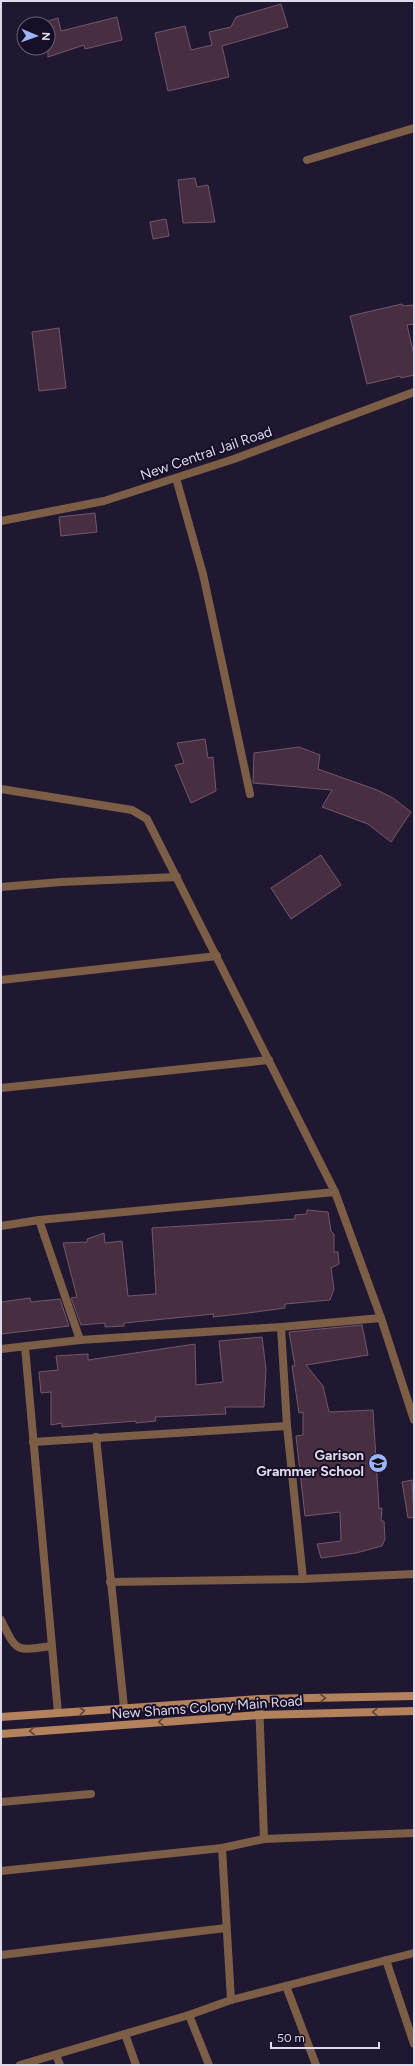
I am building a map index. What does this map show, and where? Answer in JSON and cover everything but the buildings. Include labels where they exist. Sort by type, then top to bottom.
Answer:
[{"type":"main road","name":"New Shams Colony Main Road","points":[[1,1717],[124,1707],[259,1699],[414,1696]]},
{"type":"main road","name":"New Shams Colony Main Road","points":[[1,1734],[259,1715],[414,1711]]},
{"type":"street","points":[[307,160],[414,128]]},
{"type":"street","name":"New Central Jail Road","points":[[1,521],[104,501],[234,459],[406,393],[414,392]]},
{"type":"street","points":[[176,478],[203,574],[250,794]]},
{"type":"street","points":[[1,789],[132,810],[140,813],[147,819],[335,1192],[381,1318],[414,1420]]},
{"type":"street","points":[[1,887],[61,882],[176,877]]},
{"type":"street","points":[[1,980],[217,956]]},
{"type":"street","points":[[1,1088],[269,1060]]},
{"type":"street","points":[[1,1226],[39,1220],[335,1192]]},
{"type":"street","points":[[39,1220],[80,1340]]},
{"type":"street","points":[[1,1349],[80,1340],[282,1327],[381,1318]]},
{"type":"street","points":[[282,1327],[287,1426],[302,1579]]},
{"type":"street","points":[[25,1347],[58,1713]]},
{"type":"street","points":[[34,1442],[287,1426]]},
{"type":"street","points":[[96,1437],[124,1707]]},
{"type":"street","points":[[110,1582],[302,1579],[414,1574]]},
{"type":"street","points":[[1,1620],[12,1643],[17,1648],[26,1649],[52,1646]]},
{"type":"street","points":[[259,1699],[264,1839]]},
{"type":"street","points":[[1,1802],[91,1794]]},
{"type":"street","points":[[1,1871],[222,1848],[264,1839],[414,1833]]},
{"type":"street","points":[[222,1848],[231,2000]]},
{"type":"street","points":[[1,1955],[226,1928]]},
{"type":"street","points":[[20,2065],[189,2015],[231,2000],[414,1954]]},
{"type":"street","points":[[386,1960],[414,2044]]},
{"type":"street","points":[[286,1986],[316,2065]]},
{"type":"street","points":[[189,2015],[209,2065]]},
{"type":"street","points":[[125,2034],[136,2065]]},
{"type":"street","points":[[56,2055],[60,2065]]},
{"type":"place","name":"Garison Grammer School","points":[[378,1463]]}]
